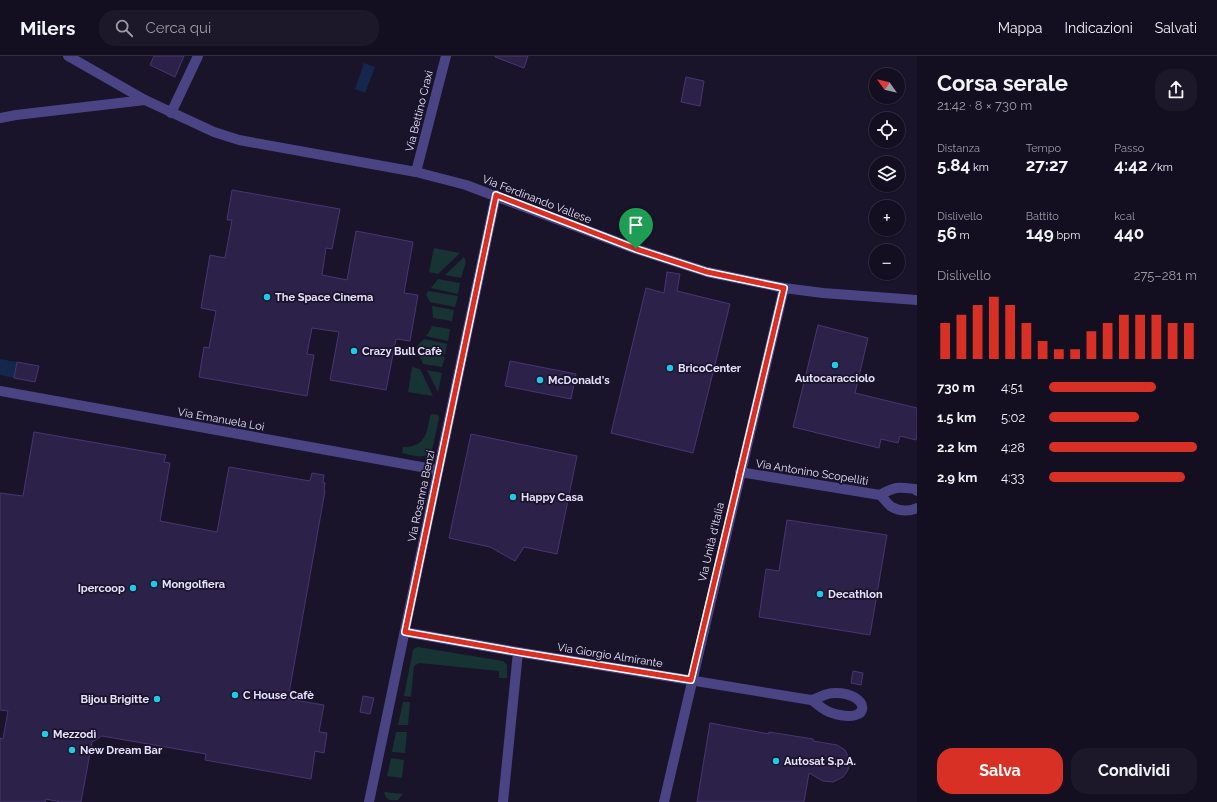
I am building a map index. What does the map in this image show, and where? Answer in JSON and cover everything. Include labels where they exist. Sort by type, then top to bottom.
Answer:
[{"type":"street","points":[[171,113],[198,56]]},
{"type":"street","name":"Via Bettino Craxi","points":[[416,172],[446,56]]},
{"type":"street","name":"Via Ferdinando Vallese","points":[[71,57],[145,100],[171,113],[214,132],[239,140],[416,172],[466,184],[636,249],[707,272],[784,288],[823,293],[917,300]]},
{"type":"street","points":[[0,118],[145,100]]},
{"type":"street","name":"Via Rosanna Benzi","points":[[369,802],[496,195]]},
{"type":"street","name":"Via Unità d'Italia","points":[[664,802],[691,680],[784,288]]},
{"type":"street","name":"Via Emanuela Loi","points":[[0,391],[438,470]]},
{"type":"street","name":"Via Antonino Scopelliti","points":[[740,472],[880,495],[898,487],[915,489],[917,491]]},
{"type":"street","name":"Via Antonino Scopelliti","points":[[880,495],[890,506],[896,509],[908,511],[917,508]]},
{"type":"street","name":"Via Giorgio Almirante","points":[[405,632],[811,700]]},
{"type":"street","points":[[503,802],[518,652]]},
{"type":"green space","points":[[434,248],[460,253],[438,274],[429,272]]},
{"type":"green space","points":[[464,257],[466,262],[461,278],[445,275]]},
{"type":"green space","points":[[438,279],[460,283],[458,294],[431,288]]},
{"type":"green space","points":[[428,291],[458,296],[455,307],[430,302],[426,295]]},
{"type":"green space","points":[[432,306],[454,310],[452,321],[433,318]]},
{"type":"green space","points":[[432,326],[450,329],[448,341],[426,336]]},
{"type":"green space","points":[[424,339],[447,344],[445,354],[417,349],[418,345]]},
{"type":"green space","points":[[418,352],[445,357],[442,367],[423,364]]},
{"type":"green space","points":[[412,367],[420,369],[433,396],[408,392]]},
{"type":"green space","points":[[427,370],[442,373],[438,392]]},
{"type":"green space","points":[[432,414],[438,415],[439,418],[432,450],[426,455],[422,456],[402,453],[403,447],[416,445],[424,438],[428,428],[430,416]]},
{"type":"green space","points":[[418,647],[503,661],[507,665],[507,678],[499,678],[499,671],[419,663],[414,666],[411,697],[404,696],[413,650]]},
{"type":"green space","points":[[403,702],[410,702],[408,725],[398,725]]},
{"type":"green space","points":[[396,732],[407,732],[405,753],[392,752]]},
{"type":"green space","points":[[391,758],[404,760],[402,778],[387,776]]},
{"type":"green space","points":[[384,792],[403,794],[398,800],[393,800],[387,798]]},
{"type":"water","points":[[364,63],[375,67],[365,93],[355,89]]},
{"type":"water","points":[[0,359],[17,362],[14,378],[0,375]]},
{"type":"building","points":[[154,56],[184,56],[175,77],[150,65]]},
{"type":"building","points":[[495,56],[528,56],[524,68]]},
{"type":"building","points":[[686,77],[704,81],[700,106],[681,102]]},
{"type":"building","name":"The Space Cinema","points":[[232,190],[340,209],[332,249],[326,248],[322,275],[347,280],[356,231],[413,242],[404,293],[418,295],[410,341],[396,339],[386,390],[330,380],[339,332],[312,328],[307,354],[314,355],[307,396],[199,377],[204,347],[209,348],[216,311],[201,308],[210,255],[225,258],[232,220],[227,220]]},
{"type":"building","name":"BricoCenter","points":[[667,272],[680,274],[677,291],[730,304],[693,453],[611,433],[646,288],[664,293]]},
{"type":"building","name":"Autocaracciolo","points":[[818,325],[868,338],[855,393],[917,408],[916,440],[900,436],[898,443],[881,439],[879,448],[793,427]]},
{"type":"building","name":"McDonald's","points":[[510,361],[576,374],[571,399],[505,386]]},
{"type":"building","points":[[17,362],[39,366],[35,382],[14,378]]},
{"type":"building","name":"Mongolfiera","points":[[34,432],[166,455],[164,462],[170,463],[160,521],[217,532],[229,467],[310,481],[312,473],[324,475],[323,483],[325,483],[325,491],[288,699],[324,705],[319,732],[327,733],[324,753],[315,751],[311,779],[205,760],[206,754],[102,736],[92,742],[81,802],[61,802],[46,799],[45,802],[0,802],[0,738],[3,739],[8,711],[0,710],[0,493],[23,496]]},
{"type":"building","name":"Happy Casa","points":[[471,434],[577,456],[557,554],[524,547],[515,561],[490,547],[449,538]]},
{"type":"building","name":"Decathlon","points":[[787,520],[887,535],[870,635],[759,617],[766,569],[779,571]]},
{"type":"building","points":[[853,671],[863,673],[861,685],[851,683]]},
{"type":"building","points":[[363,696],[374,698],[370,714],[360,712]]},
{"type":"building","name":"Autosat S.p.A.","points":[[710,723],[769,734],[769,732],[813,739],[813,741],[837,745],[845,750],[847,754],[849,764],[848,770],[843,777],[833,782],[823,781],[809,773],[804,802],[697,802]]},
{"type":"place","name":"The Space Cinema","points":[[267,297]]},
{"type":"place","name":"Crazy Bull Cafè","points":[[354,351]]},
{"type":"place","name":"Autocaracciolo","points":[[835,365]]},
{"type":"place","name":"BricoCenter","points":[[670,368]]},
{"type":"place","name":"McDonald's","points":[[540,380]]},
{"type":"place","name":"Happy Casa","points":[[513,497]]},
{"type":"place","name":"Mongolfiera","points":[[154,584]]},
{"type":"place","name":"Ipercoop","points":[[133,588]]},
{"type":"place","name":"Decathlon","points":[[820,594]]},
{"type":"place","name":"C House Cafè","points":[[235,695]]},
{"type":"place","name":"Bijou Brigitte","points":[[157,699]]},
{"type":"place","name":"Mezzodì","points":[[45,734]]},
{"type":"place","name":"New Dream Bar","points":[[72,750]]},
{"type":"place","name":"Autosat S.p.A.","points":[[776,761]]},
{"type":"route","points":[[496,195],[636,249],[707,272],[784,288],[691,680],[405,632],[496,195]]}]
